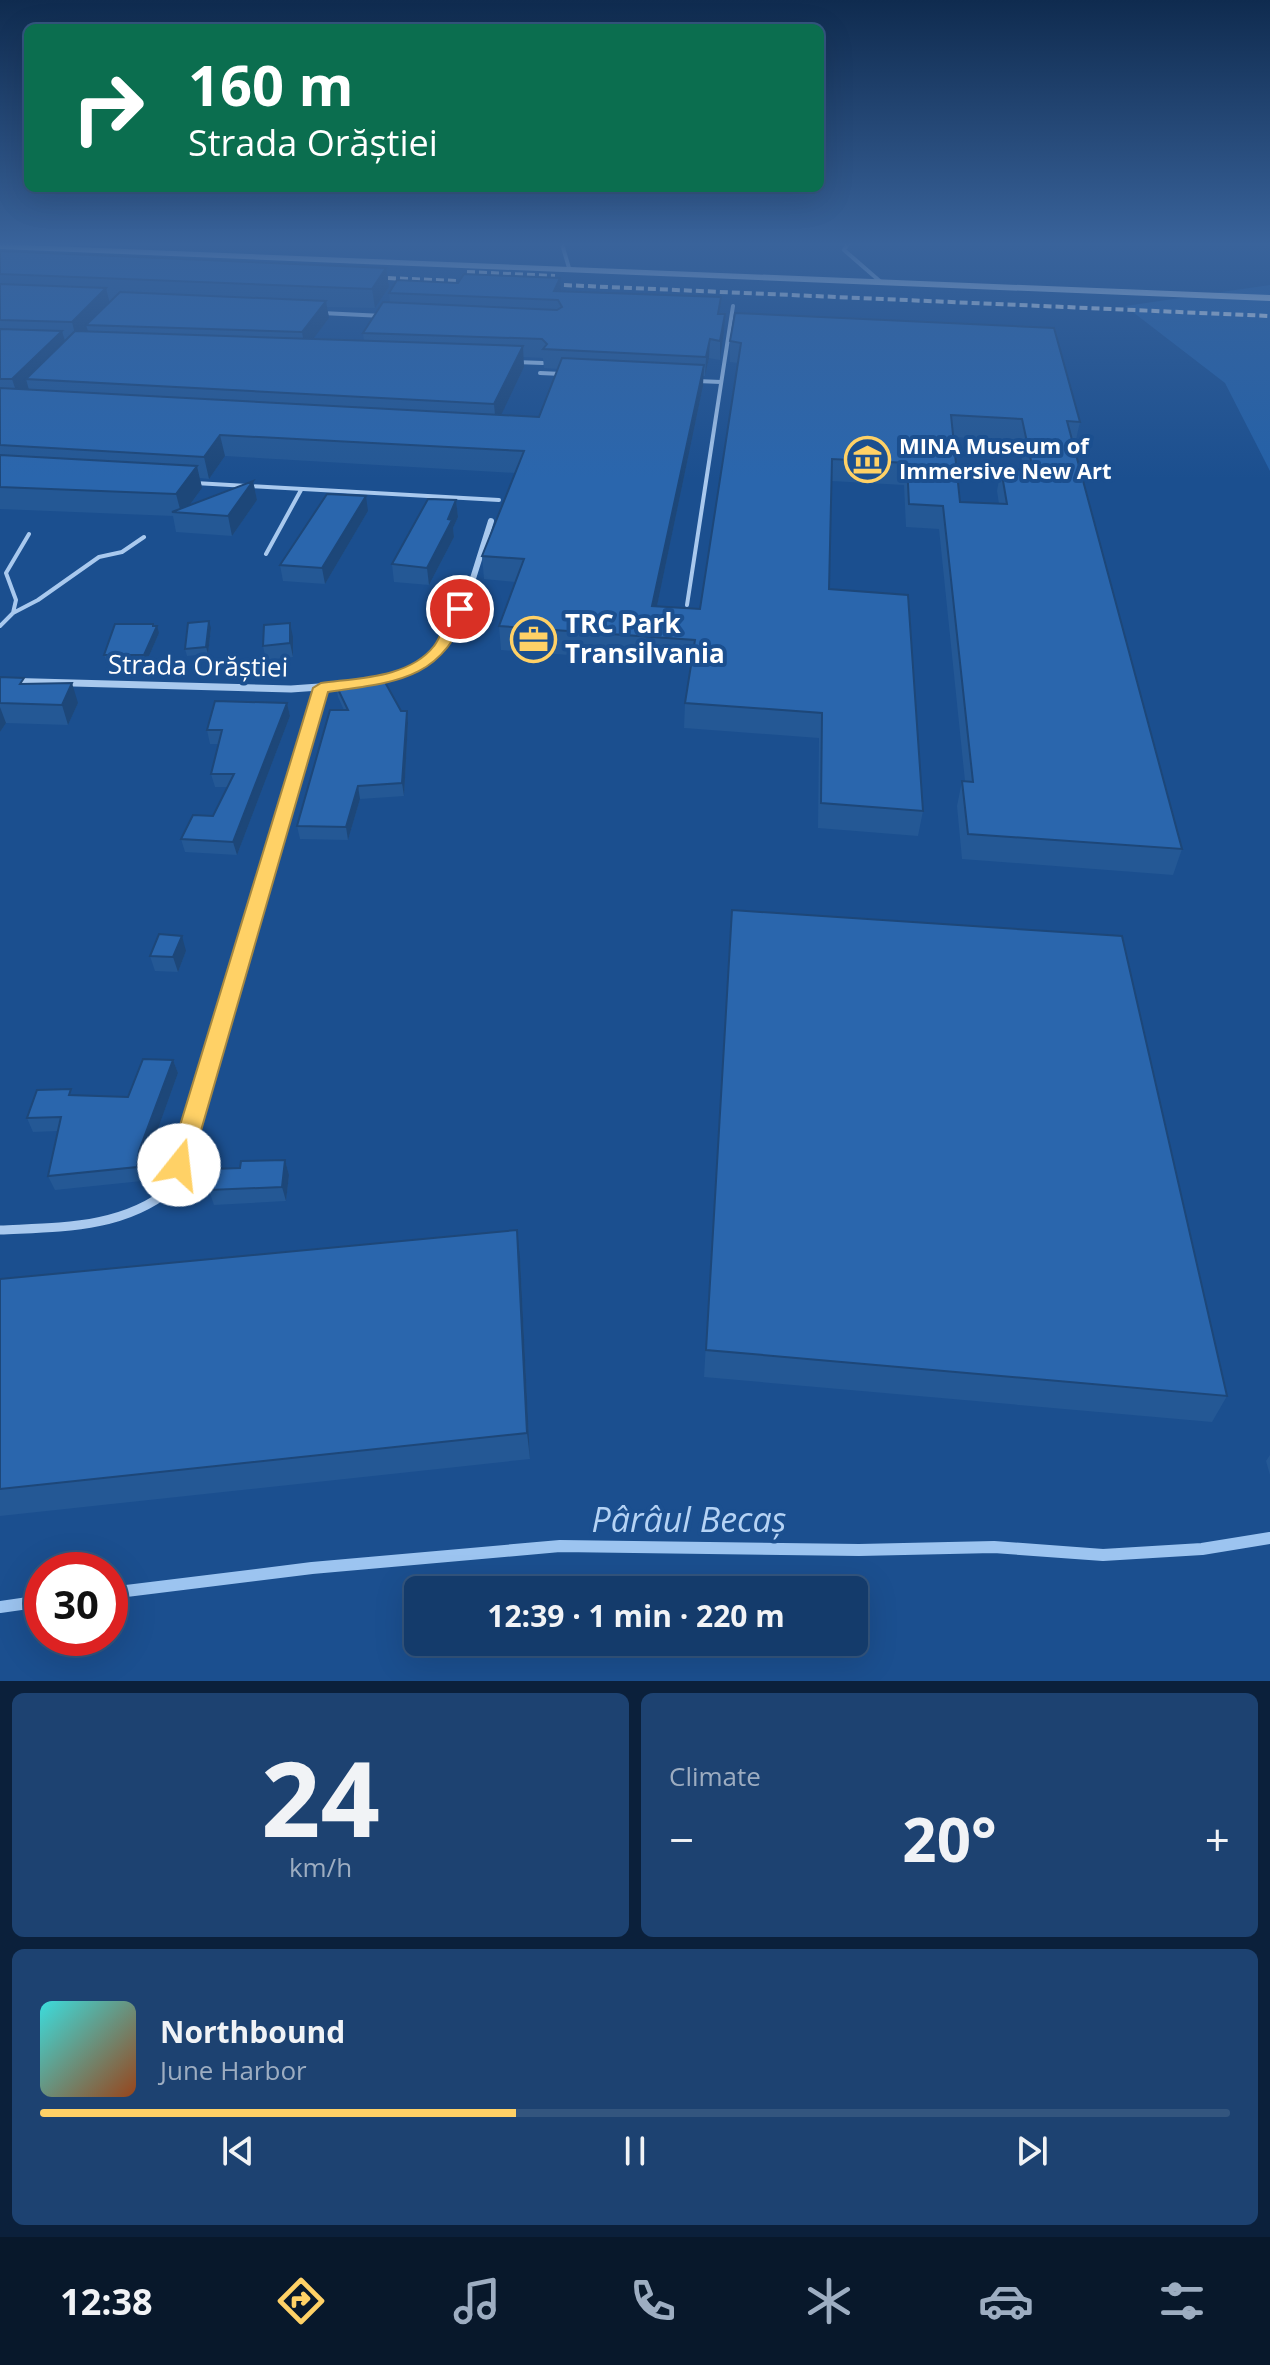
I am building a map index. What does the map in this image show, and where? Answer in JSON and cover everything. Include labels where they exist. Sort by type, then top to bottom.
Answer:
[{"type":"street","name":"Strada Orăștiei","points":[[0,681],[321,688],[390,678],[417,668],[439,651],[454,627],[491,521]]},
{"type":"street","points":[[0,1230],[71,1225],[141,1212],[159,1202],[171,1189],[321,688]]},
{"type":"lane","points":[[687,605],[730,322]]},
{"type":"lane","points":[[513,362],[543,363]]},
{"type":"lane","points":[[540,373],[571,375]]},
{"type":"lane","points":[[691,381],[721,382]]},
{"type":"lane","points":[[192,483],[499,500]]},
{"type":"lane","points":[[266,554],[301,490]]},
{"type":"lane","points":[[13,613],[16,600],[6,573],[29,534]]},
{"type":"lane","points":[[0,626],[13,613],[38,600],[99,557],[122,552],[144,537]]},
{"type":"shaded area","points":[[1146,322],[1270,322],[1270,471],[1225,383]]},
{"type":"building","points":[[89,322],[309,322],[302,332],[86,325]]},
{"type":"building","points":[[370,322],[723,322],[720,341],[710,339],[706,357],[543,349],[547,344],[542,339],[363,333]]},
{"type":"building","points":[[733,322],[936,322],[1054,328],[1080,422],[1067,421],[1182,849],[968,834],[962,781],[973,782],[943,506],[909,504],[907,463],[832,459],[829,589],[908,595],[923,811],[821,803],[822,713],[685,703],[695,640],[499,626],[524,559],[482,556],[524,451],[220,435],[204,457],[0,445],[0,388],[539,417],[562,358],[704,365],[652,606],[700,609],[741,343],[730,341]],"holes":[[[951,415],[1022,419],[1033,470],[1001,469],[1007,504],[960,502]]]},
{"type":"building","points":[[0,329],[62,331],[12,379],[0,379]]},
{"type":"building","points":[[75,331],[523,346],[494,404],[26,379]]},
{"type":"building","points":[[0,455],[197,466],[176,494],[0,487]]},
{"type":"building","points":[[253,481],[228,516],[172,512]]},
{"type":"building","points":[[327,494],[366,496],[322,568],[280,565]]},
{"type":"building","points":[[428,499],[456,500],[448,519],[452,520],[427,568],[392,564]]},
{"type":"building","points":[[209,621],[206,647],[185,649],[188,623]]},
{"type":"building","points":[[290,623],[290,643],[263,646],[264,625]]},
{"type":"building","points":[[115,624],[157,626],[144,655],[104,655]]},
{"type":"building","points":[[381,675],[401,711],[407,711],[402,783],[358,786],[346,827],[297,826],[330,710],[348,710],[336,685]]},
{"type":"building","points":[[0,677],[24,678],[20,684],[72,683],[62,705],[0,703]]},
{"type":"building","points":[[215,701],[287,703],[233,842],[181,839],[193,815],[213,816],[234,774],[211,774],[222,730],[207,730]]},
{"type":"building","points":[[732,910],[1122,936],[1227,1396],[706,1350]]},
{"type":"building","points":[[159,934],[182,936],[173,957],[150,956]]},
{"type":"building","points":[[143,1059],[173,1060],[139,1151],[137,1167],[48,1176],[61,1117],[27,1118],[37,1090],[71,1089],[69,1095],[128,1097]]},
{"type":"building","points":[[285,1160],[282,1187],[209,1190],[212,1169],[240,1168],[241,1161]]},
{"type":"building","points":[[517,1230],[527,1433],[0,1489],[0,1279]]},
{"type":"waterway","name":"Pârâul Becaș","points":[[128,1591],[312,1568],[560,1546],[859,1550],[994,1547],[1103,1555],[1202,1549],[1270,1538]]},
{"type":"waterway","name":"Pârâul Becaș","points":[[0,1607],[24,1604]]},
{"type":"place","name":"MINA Museum of Immersive New Art","points":[[868,459]]},
{"type":"place","name":"TRC Park Transilvania","points":[[534,639]]},
{"type":"route","points":[[179,1165],[321,688],[390,678],[417,668],[439,651],[454,627],[460,609]]}]
